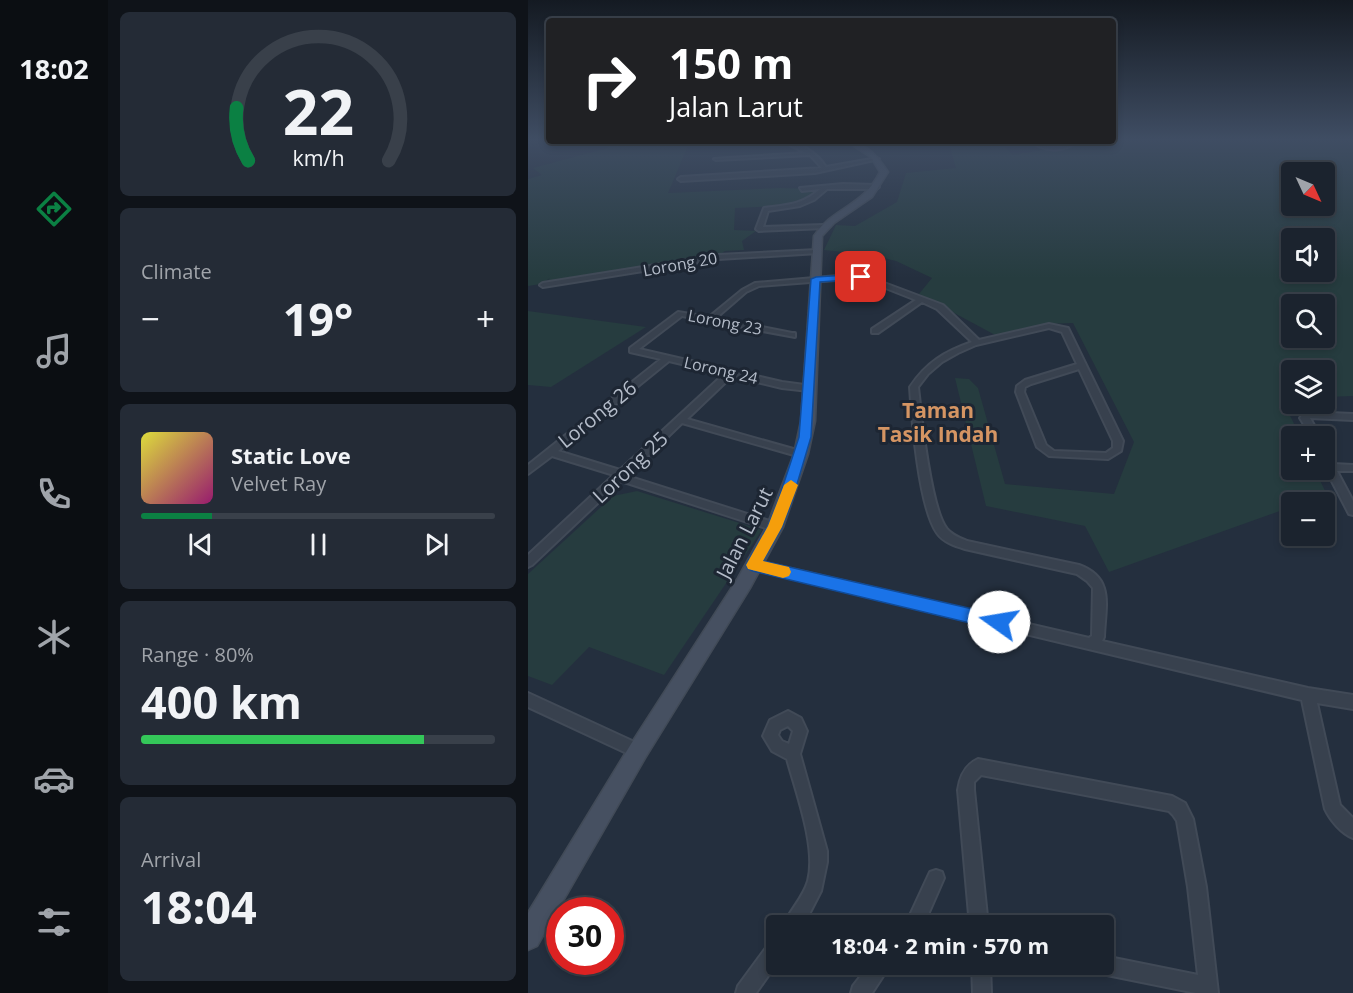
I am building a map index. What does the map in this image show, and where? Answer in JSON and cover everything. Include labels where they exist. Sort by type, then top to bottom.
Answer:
[{"type":"main road","points":[[823,227],[866,201],[876,187]]},
{"type":"main road","name":"Jalan Larut","points":[[528,937],[535,910],[638,751],[775,527],[801,454],[808,421],[818,236],[823,227]]},
{"type":"street","points":[[823,227],[759,229],[766,209],[798,207],[826,187]]},
{"type":"street","points":[[802,189],[876,187]]},
{"type":"street","name":"Lorong 20","points":[[543,285],[718,257],[817,252]]},
{"type":"street","points":[[711,319],[744,291],[757,284],[861,277],[922,299],[945,310],[978,344]]},
{"type":"street","points":[[875,331],[922,299]]},
{"type":"street","name":"Lorong 23","points":[[633,350],[681,314],[792,335]]},
{"type":"street","points":[[1082,365],[1028,382],[1021,386],[1020,392],[1046,452],[1108,456],[1119,449],[1118,441],[1082,365],[1065,330],[1055,326],[978,344],[947,355],[919,377],[914,387],[936,522],[949,538],[965,545],[1079,570],[1089,575],[1096,581],[1098,588],[1098,637],[1092,643]]},
{"type":"street","name":"Lorong 24","points":[[633,350],[782,385],[809,388]]},
{"type":"street","name":"Lorong 26","points":[[528,470],[667,358]]},
{"type":"street","name":"Lorong 25","points":[[528,562],[732,372]]},
{"type":"street","points":[[1309,426],[1305,418],[1307,415],[1353,417]]},
{"type":"street","points":[[680,420],[801,454]]},
{"type":"street","points":[[549,452],[775,527]]},
{"type":"street","points":[[1335,467],[1353,468]]},
{"type":"street","points":[[1335,475],[1353,511]]},
{"type":"street","points":[[753,565],[1308,695],[1353,702]]},
{"type":"street","points":[[1308,695],[1332,809],[1353,830]]},
{"type":"street","points":[[528,700],[638,751]]},
{"type":"street","points":[[794,754],[819,850],[820,864],[815,888],[799,915]]},
{"type":"street","points":[[978,915],[966,790],[967,779],[978,767],[1172,804],[1179,809],[1185,819],[1197,887],[1208,989],[1114,968]]},
{"type":"street","points":[[919,915],[936,878]]},
{"type":"street","points":[[745,993],[766,963]]},
{"type":"street","points":[[860,993],[874,975]]},
{"type":"street","points":[[981,975],[982,993]]},
{"type":"green space","points":[[528,185],[671,185],[668,193],[780,188],[817,189],[807,200],[783,206],[735,208],[734,230],[756,231],[742,241],[744,250],[725,251],[721,254],[543,285],[550,278],[541,284],[528,286]]},
{"type":"green space","points":[[902,185],[1281,185],[1281,216],[1335,216],[1335,185],[1353,185],[1353,396],[1335,397],[1335,360],[1281,360],[1281,414],[1289,414],[1295,426],[1281,426],[1281,480],[1320,480],[1326,492],[1281,492],[1281,511],[1109,572],[1085,526],[986,506],[955,378],[969,379],[978,388],[1005,484],[1114,494],[1134,442],[1073,323],[1046,324],[997,336],[919,294],[932,278],[896,261],[871,255],[824,250],[836,225],[855,226],[897,202]]},
{"type":"green space","points":[[528,311],[646,327],[551,387],[528,385]]},
{"type":"green space","points":[[637,491],[762,530],[664,675],[589,647],[552,685],[528,676],[528,574],[613,496]]},
{"type":"slow traffic","points":[[783,572],[753,565],[775,527],[791,485]]},
{"type":"district","name":"Taman Tasik Indah","points":[[938,422]]},
{"type":"route","points":[[861,277],[816,279],[808,421],[805,437],[790,489],[775,527],[753,565],[999,622]]}]
